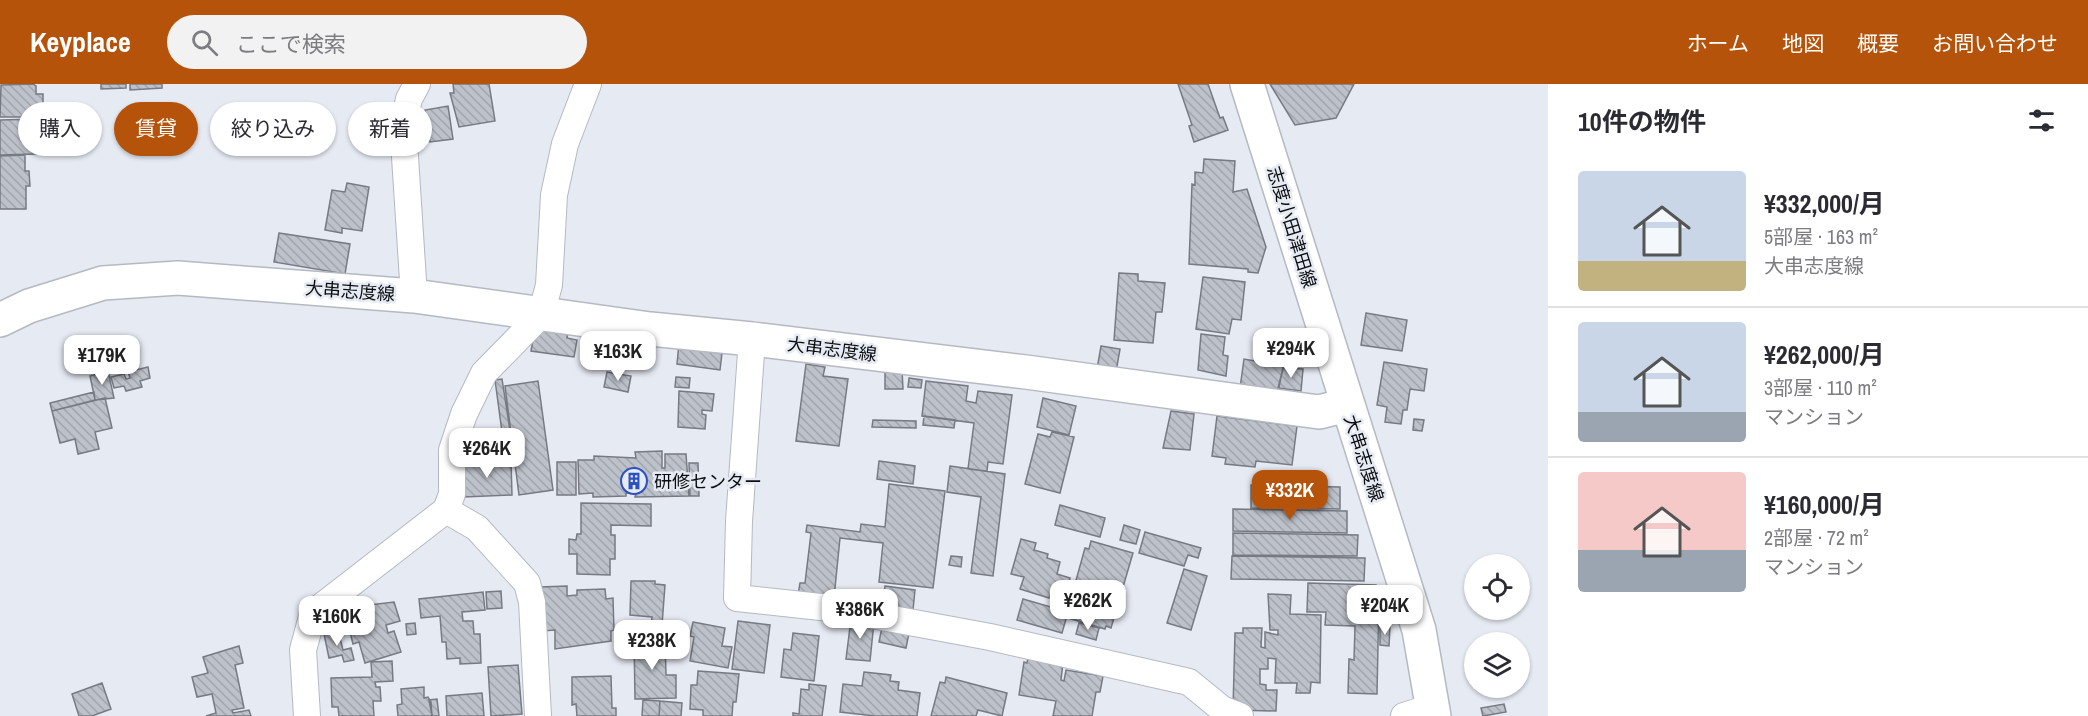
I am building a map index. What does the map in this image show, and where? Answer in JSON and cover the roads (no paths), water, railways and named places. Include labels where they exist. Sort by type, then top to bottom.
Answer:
[{"type":"main road","name":"志度小田津田線","points":[[1247,84],[1347,405]]},
{"type":"main road","name":"大串志度線","points":[[0,320],[29,306],[103,283],[178,278],[414,296],[650,329],[1026,372],[1319,412],[1347,405],[1419,630],[1423,713]]},
{"type":"street","points":[[414,296],[403,126],[409,99],[417,84]]},
{"type":"street","points":[[307,716],[303,650],[313,613],[446,510],[452,494],[452,450],[469,403],[484,373],[542,315],[549,285],[554,195],[565,144],[588,84]]},
{"type":"street","points":[[753,339],[740,509],[737,598],[839,609],[990,637],[1189,682],[1222,709],[1240,716]]},
{"type":"street","points":[[446,510],[477,528],[527,584],[532,602],[538,716]]},
{"type":"place","name":"研修センター","points":[[634,481]]}]
